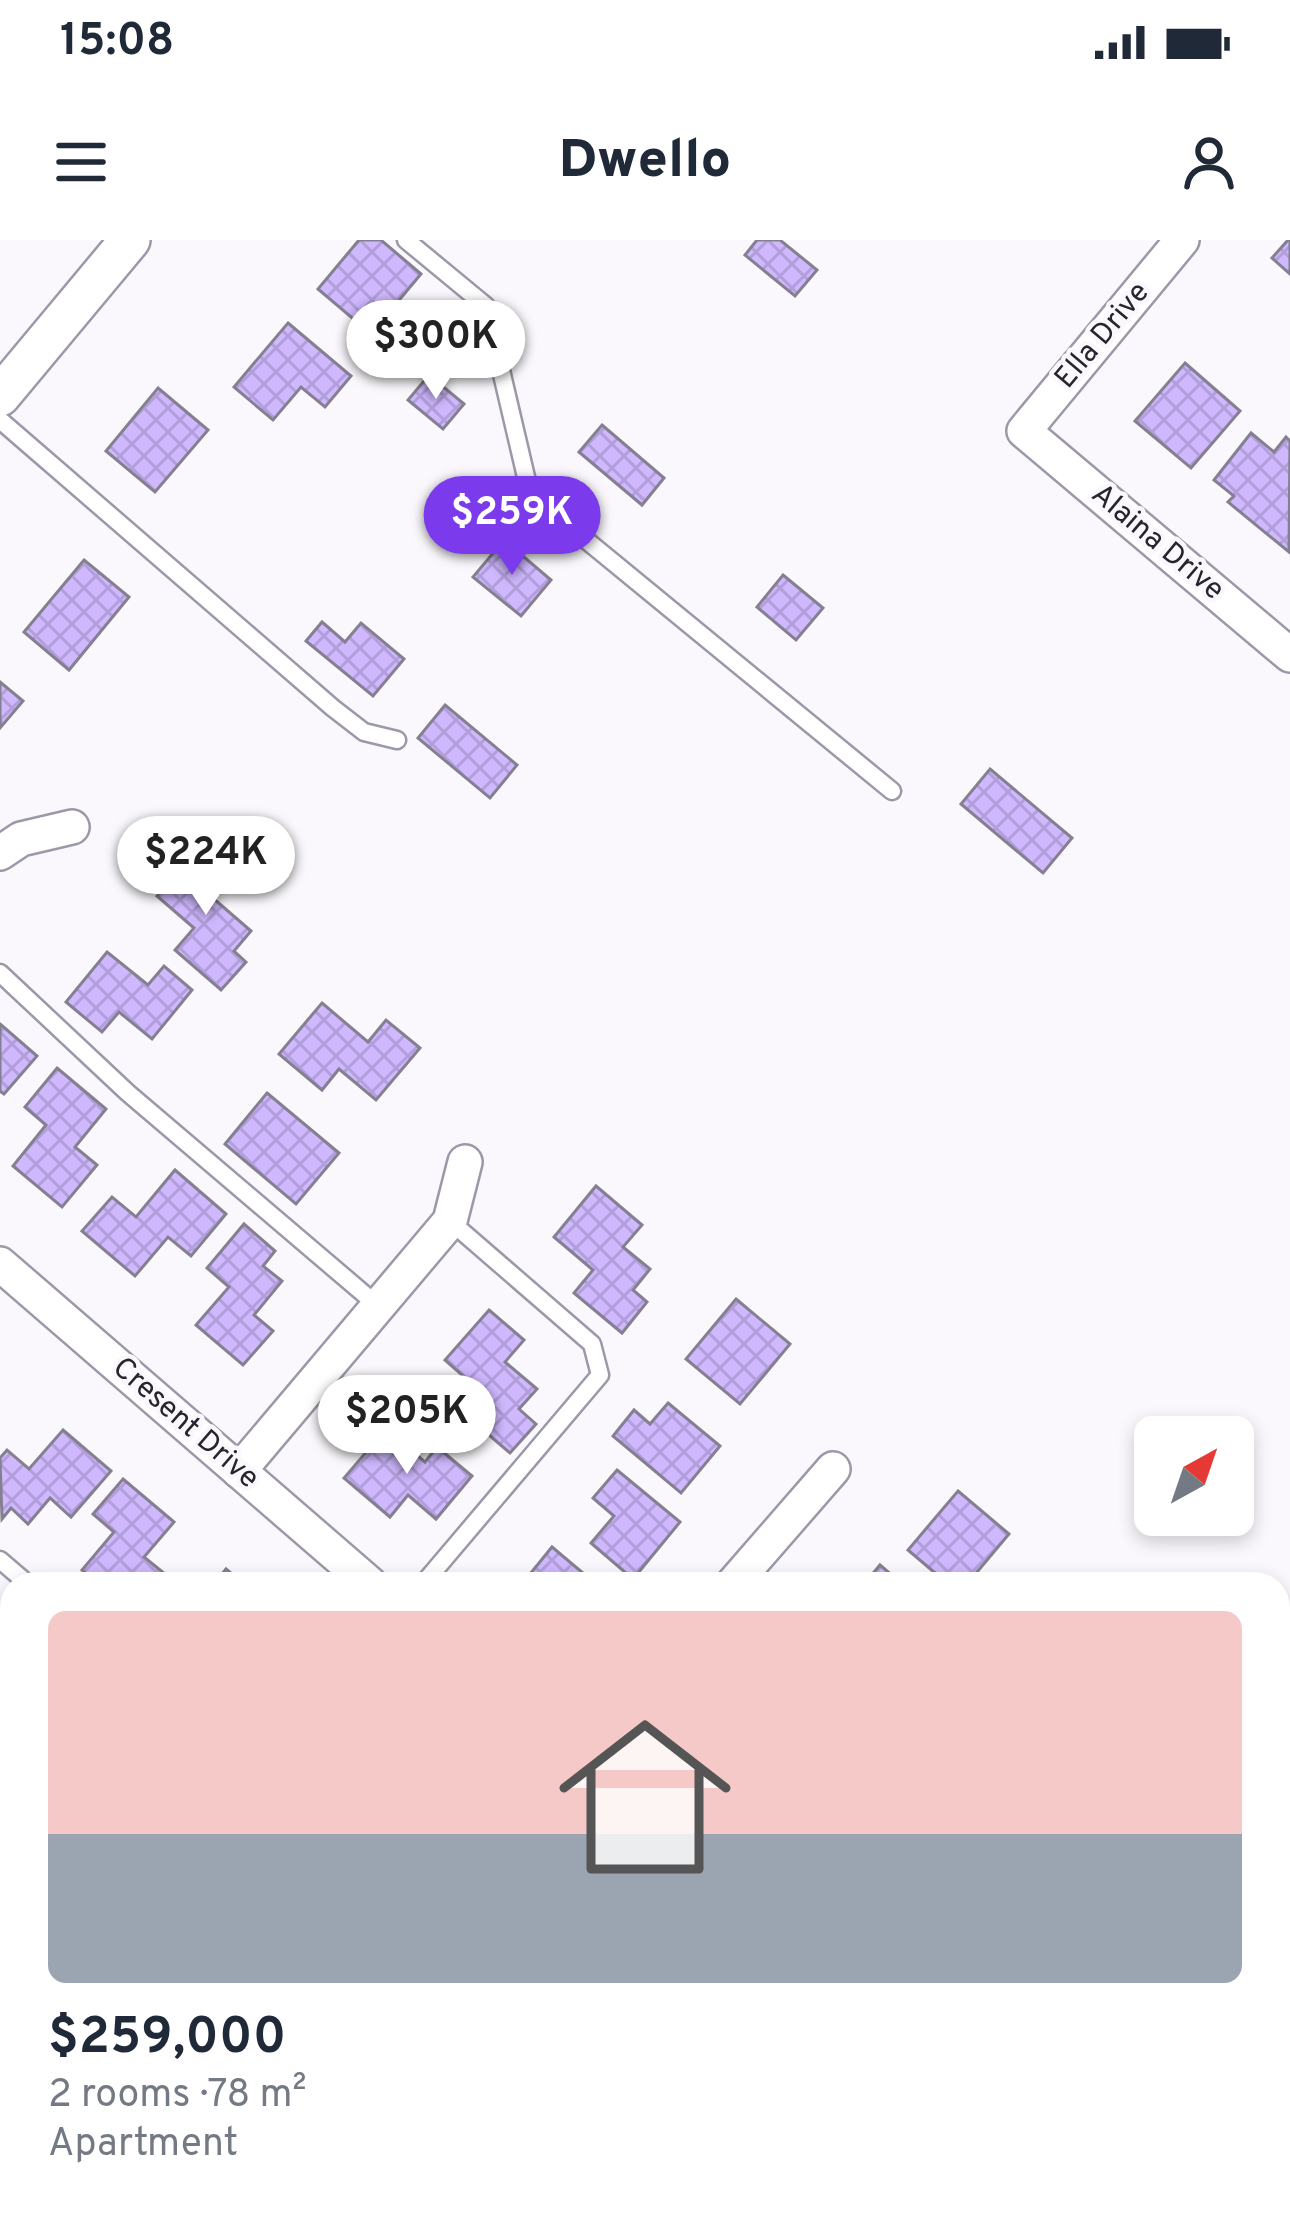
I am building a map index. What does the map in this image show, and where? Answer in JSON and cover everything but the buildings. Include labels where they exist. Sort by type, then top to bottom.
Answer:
[{"type":"street","points":[[0,395],[130,240]]},
{"type":"street","name":"Ella Drive","points":[[1024,431],[1182,240]]},
{"type":"street","name":"Alaina Drive","points":[[1024,431],[1290,655]]},
{"type":"street","points":[[0,853],[21,839],[73,826]]},
{"type":"street","points":[[239,1471],[450,1221],[465,1162]]},
{"type":"street","name":"Cresent Drive","points":[[0,1264],[356,1572]]},
{"type":"street","points":[[743,1572],[833,1469]]},
{"type":"lane","points":[[406,240],[486,306],[530,494],[892,791]]},
{"type":"lane","points":[[0,420],[333,708],[364,732],[397,740]]},
{"type":"lane","points":[[0,973],[128,1093],[377,1305]]},
{"type":"lane","points":[[433,1572],[600,1376],[592,1344],[450,1221]]}]
